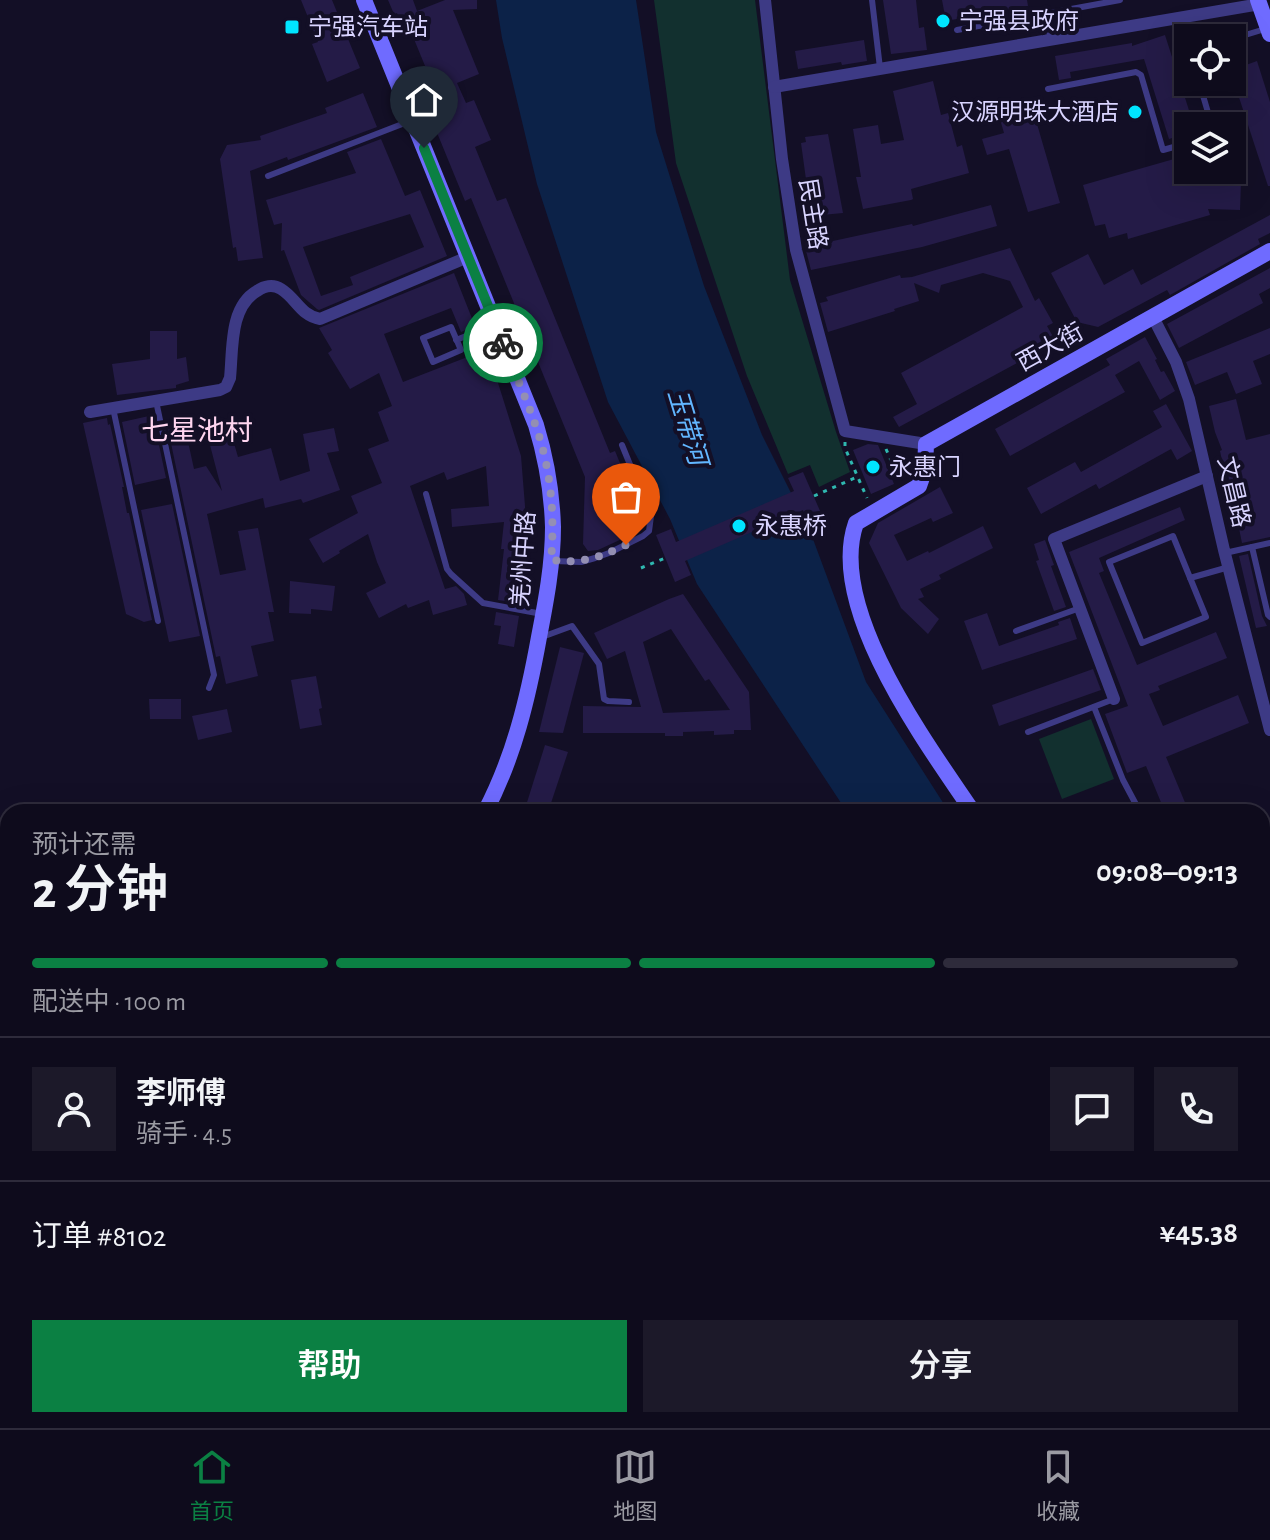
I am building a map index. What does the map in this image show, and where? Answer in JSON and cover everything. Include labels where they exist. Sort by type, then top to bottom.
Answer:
[{"type":"main road","name":"羌州中路","points":[[364,0],[536,425],[551,498],[553,538],[539,638],[514,745],[489,804]]},
{"type":"main road","points":[[1259,2],[1269,32]]},
{"type":"main road","name":"西大街","points":[[926,444],[1270,251]]},
{"type":"main road","points":[[926,444],[926,464],[919,486],[856,523],[851,546],[853,586],[871,641],[900,701],[968,804]]},
{"type":"street","name":"民主路","points":[[765,0],[796,250],[845,431]]},
{"type":"street","points":[[774,87],[1051,41],[1259,2]]},
{"type":"street","points":[[90,412],[226,387],[240,308],[248,297],[263,287],[281,288],[308,315],[320,319],[468,257]]},
{"type":"street","name":"文昌路","points":[[1153,317],[1176,362],[1189,399],[1270,730]]},
{"type":"street","points":[[845,431],[926,444]]},
{"type":"street","points":[[1114,699],[1054,539],[1207,476]]},
{"type":"lane","points":[[872,0],[881,70]]},
{"type":"lane","points":[[957,30],[1120,0]]},
{"type":"lane","points":[[1046,13],[1051,41]]},
{"type":"lane","points":[[1246,36],[1269,32]]},
{"type":"lane","points":[[1048,89],[1136,72],[1141,75],[1163,150],[1174,147]]},
{"type":"lane","points":[[268,176],[413,120]]},
{"type":"lane","points":[[456,340],[495,324]]},
{"type":"lane","points":[[451,327],[456,340],[461,350],[433,362],[423,338],[451,327]]},
{"type":"lane","points":[[156,401],[214,675],[209,688]]},
{"type":"lane","points":[[113,408],[158,621]]},
{"type":"lane","points":[[551,560],[581,562],[595,558],[649,531],[651,516],[622,445]]},
{"type":"lane","points":[[426,494],[451,574],[483,603],[543,614]]},
{"type":"lane","points":[[1173,536],[1190,578],[1206,617],[1142,643],[1109,562],[1173,536]]},
{"type":"lane","points":[[1225,553],[1270,543]]},
{"type":"lane","points":[[1252,547],[1270,617]]},
{"type":"lane","points":[[1190,578],[1229,567]]},
{"type":"lane","points":[[1016,631],[1080,608]]},
{"type":"lane","points":[[539,638],[572,626],[599,664],[604,699],[629,702]]},
{"type":"lane","points":[[1028,732],[1114,699]]},
{"type":"lane","points":[[1094,707],[1136,804]]},
{"type":"path","points":[[845,431],[845,448],[867,499],[878,494]]},
{"type":"path","points":[[881,436],[901,484]]},
{"type":"path","points":[[814,496],[857,477]]},
{"type":"path","points":[[641,568],[665,558]]},
{"type":"green space","points":[[654,0],[755,0],[790,280],[850,472],[819,487],[810,465],[788,474],[747,376],[676,163]]},
{"type":"green space","points":[[1091,719],[1114,779],[1062,799],[1039,739]]},
{"type":"water","name":"玉带河","points":[[496,0],[636,0],[656,132],[704,286],[762,435],[810,531],[866,682],[944,804],[842,804],[697,584],[670,519],[608,402],[537,184],[502,38]]},
{"type":"building","points":[[301,0],[332,0],[360,68],[327,82],[312,44],[318,42]]},
{"type":"building","points":[[388,0],[413,0],[417,11],[445,0],[477,0],[477,9],[453,10],[479,74],[457,83],[466,103],[474,100],[491,140],[475,147],[497,201],[506,198],[610,453],[615,451],[642,516],[642,528],[637,532],[598,550],[588,551],[583,544],[585,477],[471,198],[465,201],[431,118],[444,112],[409,27],[403,29]]},
{"type":"building","points":[[883,0],[916,0],[919,28],[924,27],[927,50],[891,54]]},
{"type":"building","points":[[942,0],[1027,0],[1028,6],[946,21]]},
{"type":"building","points":[[1165,35],[1174,63],[1174,96],[1184,96],[1190,112],[1174,112],[1174,137],[1169,139],[1144,59],[1070,72],[1071,78],[1059,80],[1055,56],[1132,43],[1132,46]]},
{"type":"building","points":[[864,40],[867,61],[798,69],[795,51]]},
{"type":"building","points":[[1257,61],[1270,102],[1270,186],[1239,96],[1246,96],[1246,65]]},
{"type":"building","points":[[933,81],[941,115],[948,113],[957,147],[962,145],[969,173],[911,189],[911,200],[863,209],[856,177],[861,177],[853,129],[878,125],[881,144],[904,140],[893,91]]},
{"type":"building","points":[[363,93],[377,127],[250,171],[263,258],[238,261],[236,247],[233,248],[220,159],[227,145],[261,140],[260,136],[327,113],[325,108]]},
{"type":"building","points":[[1030,100],[1060,203],[1028,212],[1009,149],[987,155],[982,139],[1004,133],[997,109]]},
{"type":"building","points":[[828,134],[843,213],[811,216],[801,143],[806,142],[805,137]]},
{"type":"building","points":[[381,139],[405,196],[420,190],[447,256],[319,310],[301,295],[284,250],[281,251],[282,223],[274,225],[266,200],[356,173],[347,152]],"holes":[[[410,214],[424,247],[350,277],[353,285],[321,296],[303,247]]]},
{"type":"building","points":[[1174,159],[1174,184],[1241,184],[1240,210],[1208,209],[1210,215],[1128,239],[1127,233],[1109,238],[1105,224],[1095,226],[1083,185]]},
{"type":"building","points":[[991,205],[997,226],[922,247],[811,270],[805,247],[913,226]]},
{"type":"building","points":[[1270,215],[1270,233],[1258,239],[1260,244],[1170,295],[1167,290],[1098,327],[1077,322],[1051,273],[1088,254],[1104,285],[1133,269],[1141,285]]},
{"type":"building","points":[[1010,248],[1035,301],[1039,298],[1053,323],[1047,326],[1056,342],[899,427],[893,417],[917,404],[901,373],[1023,307],[1010,281],[983,273],[941,285],[939,293],[914,283],[919,301],[828,332],[820,303],[828,301],[826,297],[900,275],[901,278],[912,277]]},
{"type":"building","points":[[1270,268],[1270,288],[1259,294],[1263,303],[1179,348],[1167,324]]},
{"type":"building","points":[[454,273],[475,326],[461,332],[451,308],[384,334],[403,382],[470,356],[465,343],[479,337],[481,341],[493,367],[521,456],[527,531],[518,603],[498,600],[504,522],[452,527],[451,509],[489,506],[486,466],[447,480],[444,472],[410,486],[445,589],[456,586],[464,594],[467,605],[433,615],[429,600],[408,608],[406,604],[379,618],[366,593],[386,583],[368,534],[323,563],[309,539],[358,513],[351,496],[382,483],[368,449],[389,441],[378,412],[392,406],[379,373],[350,389],[328,353],[332,350],[319,328]]},
{"type":"building","points":[[1270,328],[1270,354],[1253,361],[1262,384],[1236,394],[1227,372],[1195,385],[1186,362]]},
{"type":"building","points":[[150,331],[177,331],[177,359],[186,357],[189,381],[176,385],[176,388],[117,395],[112,364],[150,359]]},
{"type":"building","points":[[1145,337],[1161,372],[1164,371],[1175,391],[1160,400],[1139,361],[1115,375],[1125,392],[1010,456],[995,429],[1110,365],[1106,359]]},
{"type":"building","points":[[1236,399],[1246,440],[1270,434],[1270,537],[1242,543],[1228,474],[1225,475],[1222,450],[1209,406]]},
{"type":"building","points":[[1166,404],[1192,451],[1177,460],[1171,449],[1099,489],[1096,484],[1041,514],[1027,488],[1075,462],[1081,472],[1162,427],[1153,411]]},
{"type":"building","points":[[149,416],[152,432],[156,431],[166,478],[135,485],[122,422]]},
{"type":"building","points":[[107,418],[152,620],[144,622],[126,614],[83,423]]},
{"type":"building","points":[[227,419],[238,457],[271,448],[280,481],[310,471],[303,434],[334,428],[339,451],[327,453],[340,490],[303,503],[301,499],[265,508],[263,498],[207,514],[220,575],[246,570],[238,531],[258,528],[274,612],[268,612],[274,641],[251,646],[258,676],[226,684],[220,656],[216,657],[168,429],[180,426],[187,437],[194,469],[206,466],[222,491],[205,426]]},
{"type":"building","name":"永惠门","points":[[868,444],[878,445],[894,484],[871,494],[853,450]]},
{"type":"building","name":"永惠桥","points":[[803,472],[824,520],[810,527],[803,510],[685,561],[691,575],[675,582],[656,535],[671,529],[676,542],[794,491],[788,478]]},
{"type":"building","points":[[940,487],[953,513],[933,522],[931,518],[894,535],[907,561],[983,526],[993,548],[939,575],[941,579],[920,589],[924,597],[918,599],[939,619],[928,634],[901,608],[869,543],[878,523]]},
{"type":"building","points":[[172,504],[200,636],[169,642],[141,510]]},
{"type":"building","points":[[1180,507],[1185,520],[1099,558],[1104,571],[1099,573],[1137,665],[1216,632],[1227,658],[1158,686],[1160,690],[1149,694],[1163,726],[1238,695],[1249,723],[1166,757],[1186,804],[1162,804],[1146,766],[1127,773],[1105,714],[1128,706],[1069,552]]},
{"type":"building","points":[[1045,540],[1066,607],[1054,611],[1036,561],[1039,560],[1034,544]]},
{"type":"building","points":[[1248,554],[1267,626],[1256,628],[1239,556]]},
{"type":"building","points":[[290,581],[335,586],[332,611],[311,609],[311,614],[289,613]]},
{"type":"building","points":[[683,594],[749,692],[751,730],[714,735],[714,731],[683,732],[683,736],[665,736],[665,733],[583,733],[583,706],[641,707],[625,651],[607,659],[594,633]],"holes":[[[671,629],[705,681],[709,679],[730,710],[663,713],[643,642]]]},
{"type":"building","points":[[496,612],[519,616],[514,647],[498,644],[501,626],[494,625]]},
{"type":"building","points":[[987,613],[999,646],[1059,625],[1058,622],[1070,618],[1077,639],[982,670],[964,621]]},
{"type":"building","points":[[560,647],[584,653],[563,733],[539,732]]},
{"type":"building","points":[[1093,669],[1101,690],[999,726],[992,705]]},
{"type":"building","points":[[316,676],[322,725],[300,729],[291,680]]},
{"type":"building","points":[[149,699],[181,699],[181,719],[150,719]]},
{"type":"building","points":[[227,709],[232,732],[198,740],[192,716]]},
{"type":"building","points":[[545,745],[568,752],[551,804],[527,804]]},
{"type":"way so far","points":[[503,343],[536,425],[546,463],[553,525],[551,560],[581,562],[626,545]]},
{"type":"place","name":"宁强县政府","points":[[943,21]]},
{"type":"place","name":"宁强汽车站","points":[[292,27]]},
{"type":"place","name":"汉源明珠大酒店","points":[[1135,112]]},
{"type":"place","name":"永惠门","points":[[873,467]]},
{"type":"place","name":"永惠桥","points":[[739,526]]},
{"type":"district","name":"七星池村","points":[[197,430]]},
{"type":"route","points":[[424,148],[503,343]]}]
